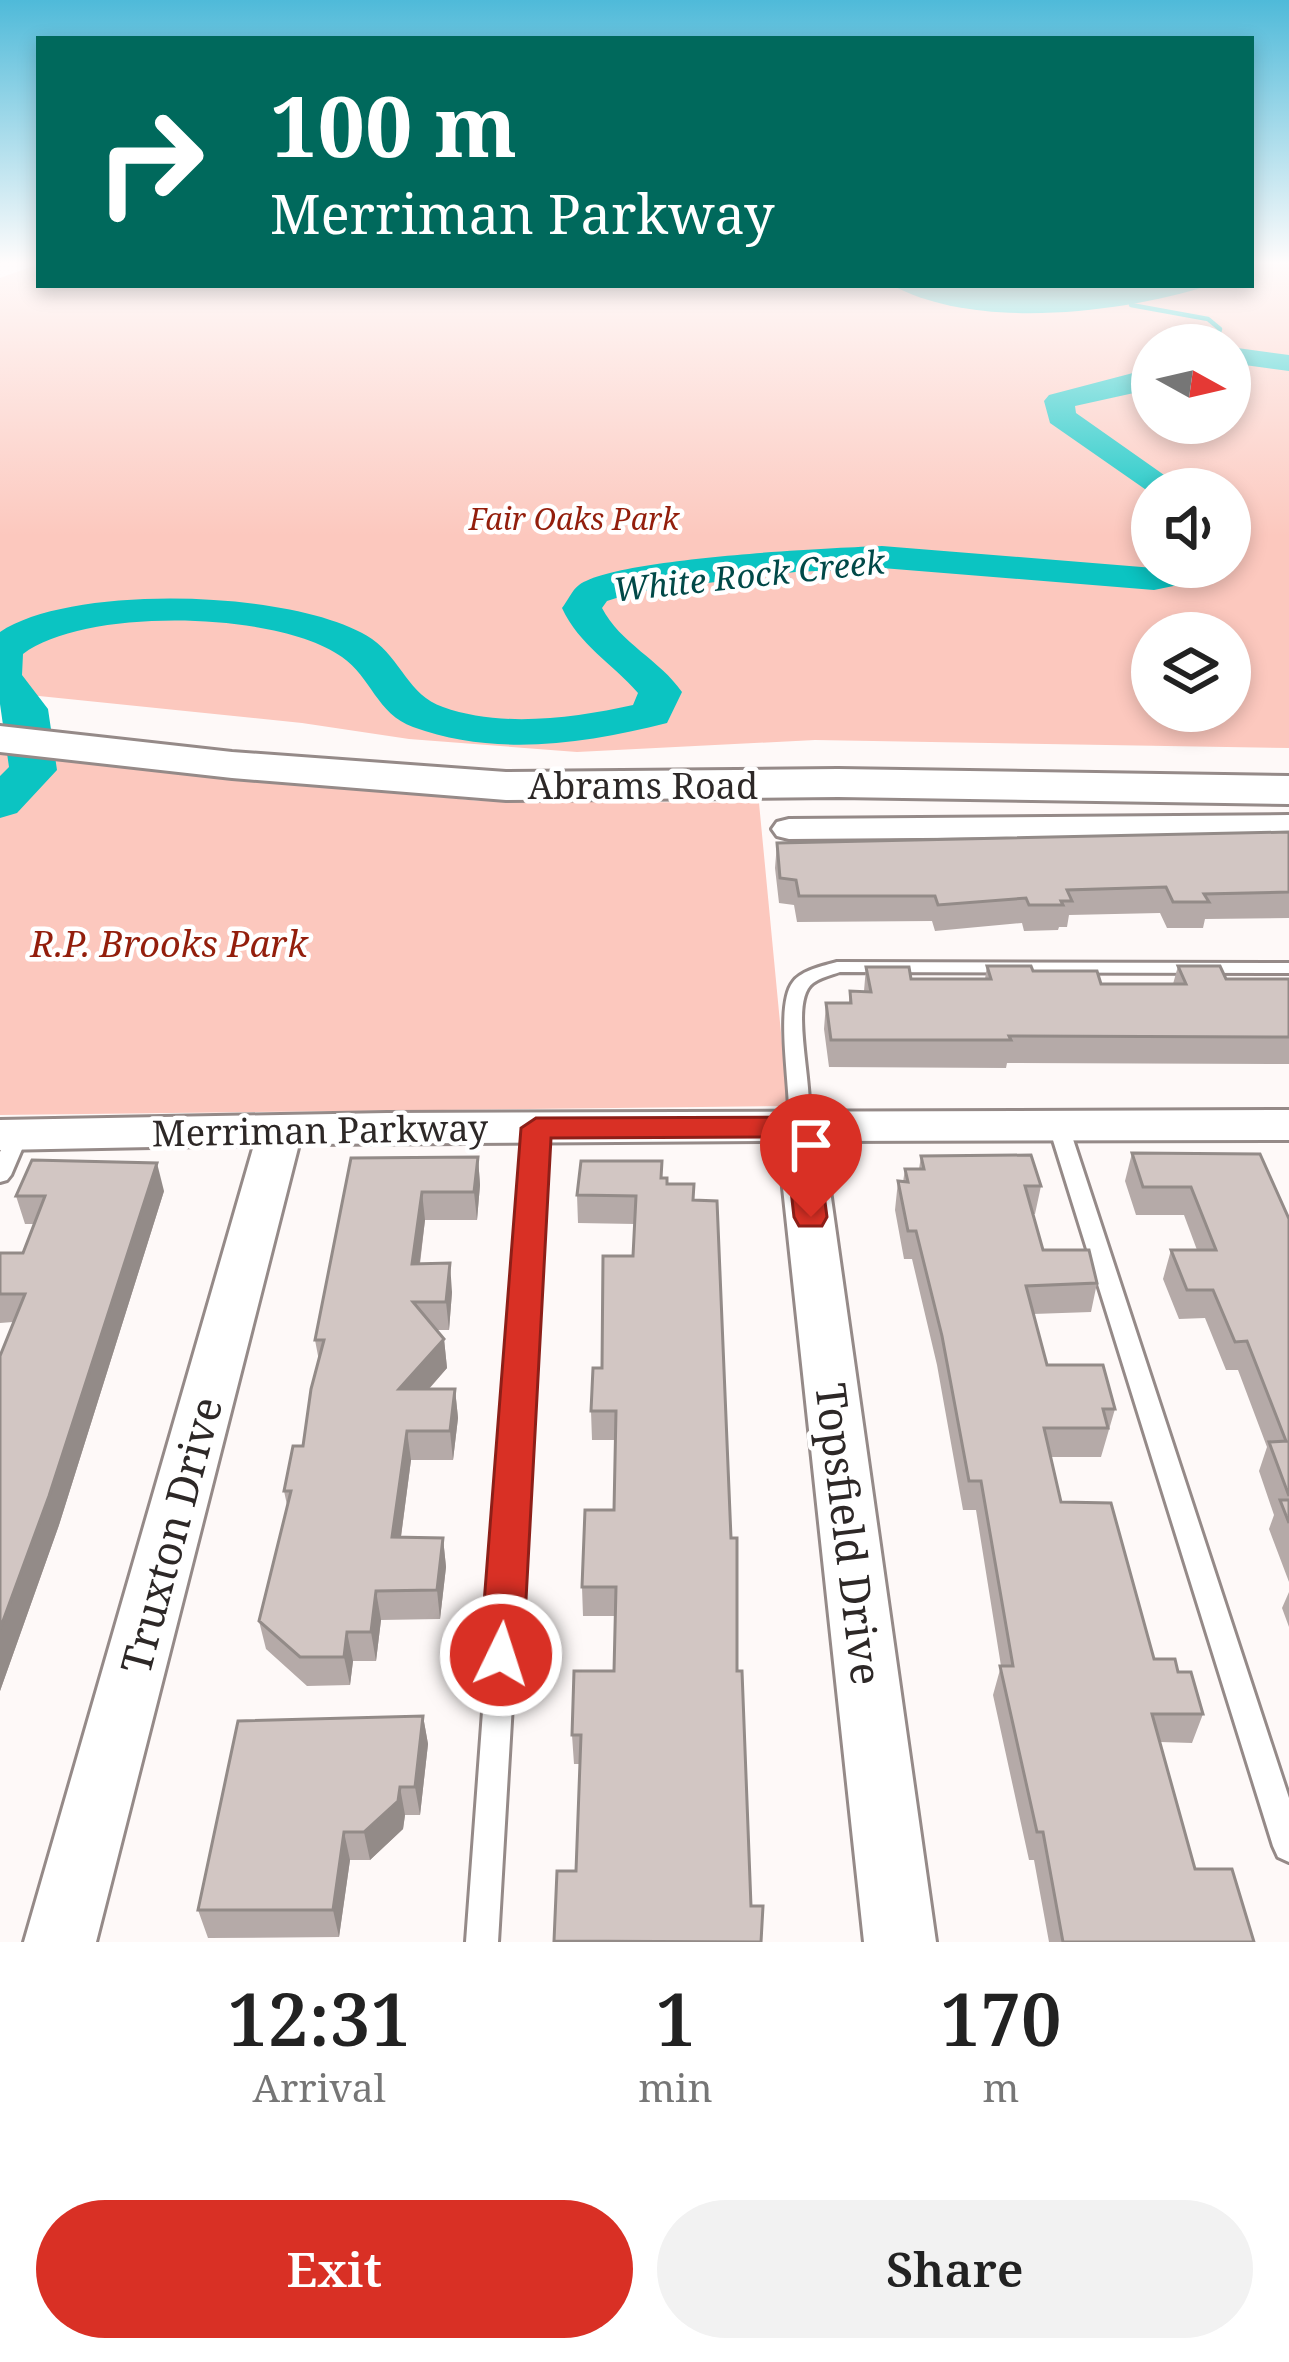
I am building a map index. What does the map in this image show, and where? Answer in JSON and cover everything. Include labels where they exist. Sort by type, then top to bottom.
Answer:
[{"type":"main road","name":"Abrams Road","points":[[0,713],[242,753],[506,785],[838,783],[1076,793],[1289,790]]},
{"type":"main road","name":"Abrams Road","points":[[0,739],[242,753]]},
{"type":"main road","name":"Abrams Road","points":[[1076,793],[1289,766]]},
{"type":"street","points":[[789,829],[1076,793],[1289,825]]},
{"type":"street","name":"Merriman Parkway","points":[[6,1148],[281,1129],[1289,1125]]},
{"type":"street","name":"Topsfield Drive","points":[[800,1127],[900,1942]]},
{"type":"street","name":"Truxton Drive","points":[[60,1942],[281,1129]]},
{"type":"lane","points":[[800,1127],[804,1103],[793,999],[803,980],[837,968],[1289,968]]},
{"type":"lane","points":[[1058,1124],[1289,1846]]},
{"type":"lane","points":[[482,1942],[536,1128]]},
{"type":"green space","name":"Fair Oaks Park","points":[[0,355],[1131,355],[1131,444],[1251,444],[1251,355],[1289,355],[1289,748],[815,740],[577,752],[409,739],[302,723],[0,692]]},
{"type":"green space","name":"R.P. Brooks Park","points":[[0,753],[480,801],[759,803],[788,1106],[0,1115]]},
{"type":"building","points":[[1289,832],[1289,892],[1204,894],[1209,902],[1173,902],[1166,887],[1067,890],[1072,901],[1061,901],[1063,905],[1029,905],[1026,898],[938,905],[935,896],[799,896],[796,880],[780,878],[777,843]]},
{"type":"building","points":[[987,966],[1097,971],[1101,984],[1186,984],[1178,966],[1220,966],[1226,979],[1289,979],[1289,1037],[831,1040],[826,1003],[851,1003],[850,991],[871,992],[866,967],[909,967],[911,979],[991,979]]},
{"type":"building","points":[[1132,1153],[1260,1154],[1289,1219],[1289,1496],[1269,1442],[1286,1441],[1247,1341],[1235,1342],[1213,1290],[1187,1290],[1171,1250],[1216,1250],[1191,1187],[1143,1187]]},
{"type":"building","points":[[1031,1155],[1041,1186],[1025,1186],[1043,1250],[1089,1250],[1097,1283],[1026,1286],[1047,1365],[1103,1365],[1115,1409],[1103,1409],[1108,1428],[1044,1428],[1061,1502],[1111,1503],[1154,1659],[1175,1659],[1178,1672],[1191,1672],[1203,1714],[1152,1714],[1195,1869],[1232,1869],[1254,1942],[1063,1942],[1043,1832],[1037,1832],[1000,1666],[1013,1666],[981,1481],[969,1481],[942,1336],[916,1231],[908,1231],[898,1181],[908,1182],[905,1169],[924,1169],[921,1156]]},
{"type":"building","points":[[478,1157],[474,1192],[422,1192],[412,1264],[450,1263],[446,1302],[413,1302],[444,1339],[399,1389],[455,1389],[450,1431],[407,1431],[392,1537],[443,1538],[437,1590],[376,1591],[371,1632],[347,1632],[344,1657],[300,1657],[259,1621],[291,1491],[284,1491],[293,1446],[303,1446],[324,1340],[315,1340],[351,1158]]},
{"type":"building","points":[[32,1160],[157,1163],[49,1496],[0,1629],[0,1356],[25,1294],[0,1294],[0,1253],[23,1253],[45,1196],[16,1196]]},
{"type":"building","points":[[581,1161],[662,1161],[661,1178],[667,1178],[667,1184],[694,1184],[693,1200],[717,1201],[731,1538],[737,1538],[737,1671],[742,1671],[751,1906],[763,1906],[761,1942],[554,1941],[557,1871],[576,1871],[581,1735],[572,1735],[574,1671],[614,1671],[616,1587],[582,1587],[585,1510],[614,1510],[616,1411],[591,1411],[593,1368],[602,1368],[603,1256],[633,1256],[636,1196],[577,1195]]},
{"type":"building","points":[[1280,1500],[1289,1500],[1289,1523]]},
{"type":"building","points":[[423,1716],[415,1787],[400,1787],[398,1801],[364,1832],[344,1832],[333,1910],[198,1910],[238,1721]]},
{"type":"waterway","name":"White Rock Creek","points":[[1251,358],[1289,363]]},
{"type":"waterway","name":"White Rock Creek","points":[[1131,385],[1059,401],[1061,417],[1136,468]]},
{"type":"waterway","name":"White Rock Creek","points":[[0,803],[33,770],[26,709],[1,676],[2,650],[29,632],[65,621],[150,611],[244,614],[288,621],[356,647],[397,697],[417,713],[486,730],[542,731],[651,714],[660,692],[597,633],[582,608],[593,593],[630,581],[795,561],[882,557],[1131,577]]},
{"type":"route","points":[[501,1655],[536,1128],[800,1127],[811,1217]]}]
